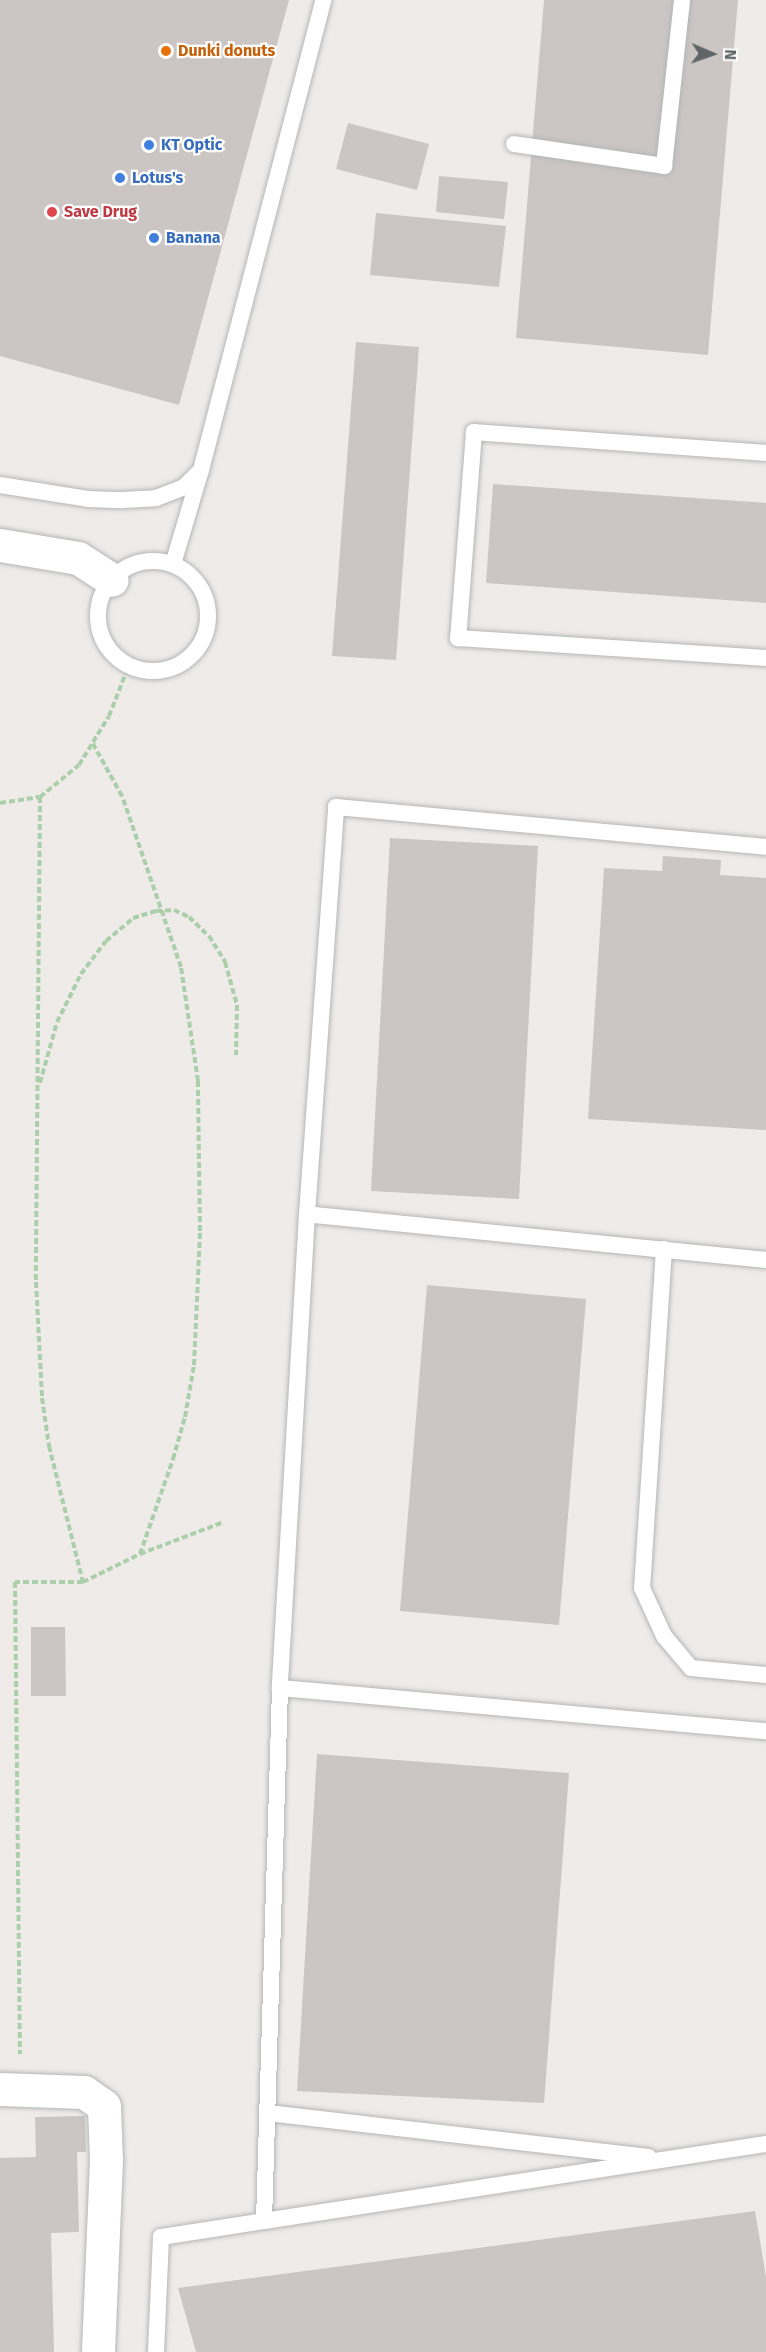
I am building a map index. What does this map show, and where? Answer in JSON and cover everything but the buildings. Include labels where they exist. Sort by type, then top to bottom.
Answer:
[{"type":"street","points":[[0,545],[78,558],[112,580]]},
{"type":"street","points":[[10,2089],[84,2092],[104,2106],[106,2160],[98,2352]]},
{"type":"lane","points":[[173,564],[201,470],[323,0]]},
{"type":"lane","points":[[514,144],[664,166],[682,0]]},
{"type":"lane","points":[[766,453],[474,432],[458,638],[766,658]]},
{"type":"lane","points":[[0,485],[88,500],[156,498],[184,487],[201,470]]},
{"type":"lane","points":[[155,561],[173,564],[189,574],[201,587],[207,604],[208,623],[202,640],[192,655],[177,665],[161,670],[144,670],[129,665],[110,648],[99,626],[99,610],[103,593],[112,580],[124,569],[139,562],[155,561]]},
{"type":"lane","points":[[264,2221],[280,1688],[307,1214],[336,807],[766,847]]},
{"type":"lane","points":[[307,1214],[766,1260]]},
{"type":"lane","points":[[664,1250],[642,1587],[664,1636],[691,1668],[766,1675]]},
{"type":"lane","points":[[280,1688],[766,1731]]},
{"type":"lane","points":[[268,2113],[670,2160]]},
{"type":"lane","points":[[156,2352],[161,2236],[766,2144]]},
{"type":"path","points":[[0,803],[40,797],[79,765],[110,716],[129,665]]},
{"type":"path","points":[[92,742],[122,796],[164,910],[181,967],[198,1081],[200,1231],[194,1365],[185,1417],[140,1554]]},
{"type":"path","points":[[40,797],[36,1282],[42,1398],[49,1446],[83,1582]]},
{"type":"path","points":[[39,1094],[57,1022],[81,974],[106,941],[132,918],[164,910],[174,910],[189,917],[209,936],[225,962],[237,1005],[236,1054]]},
{"type":"path","points":[[10,2089],[15,1582],[83,1582],[140,1554],[224,1522]]},
{"type":"place","name":"Dunki donuts","points":[[166,51]]},
{"type":"place","name":"KT Optic","points":[[149,145]]},
{"type":"place","name":"Lotus's","points":[[120,178]]},
{"type":"place","name":"Save Drug","points":[[52,212]]},
{"type":"place","name":"Banana","points":[[154,238]]}]
